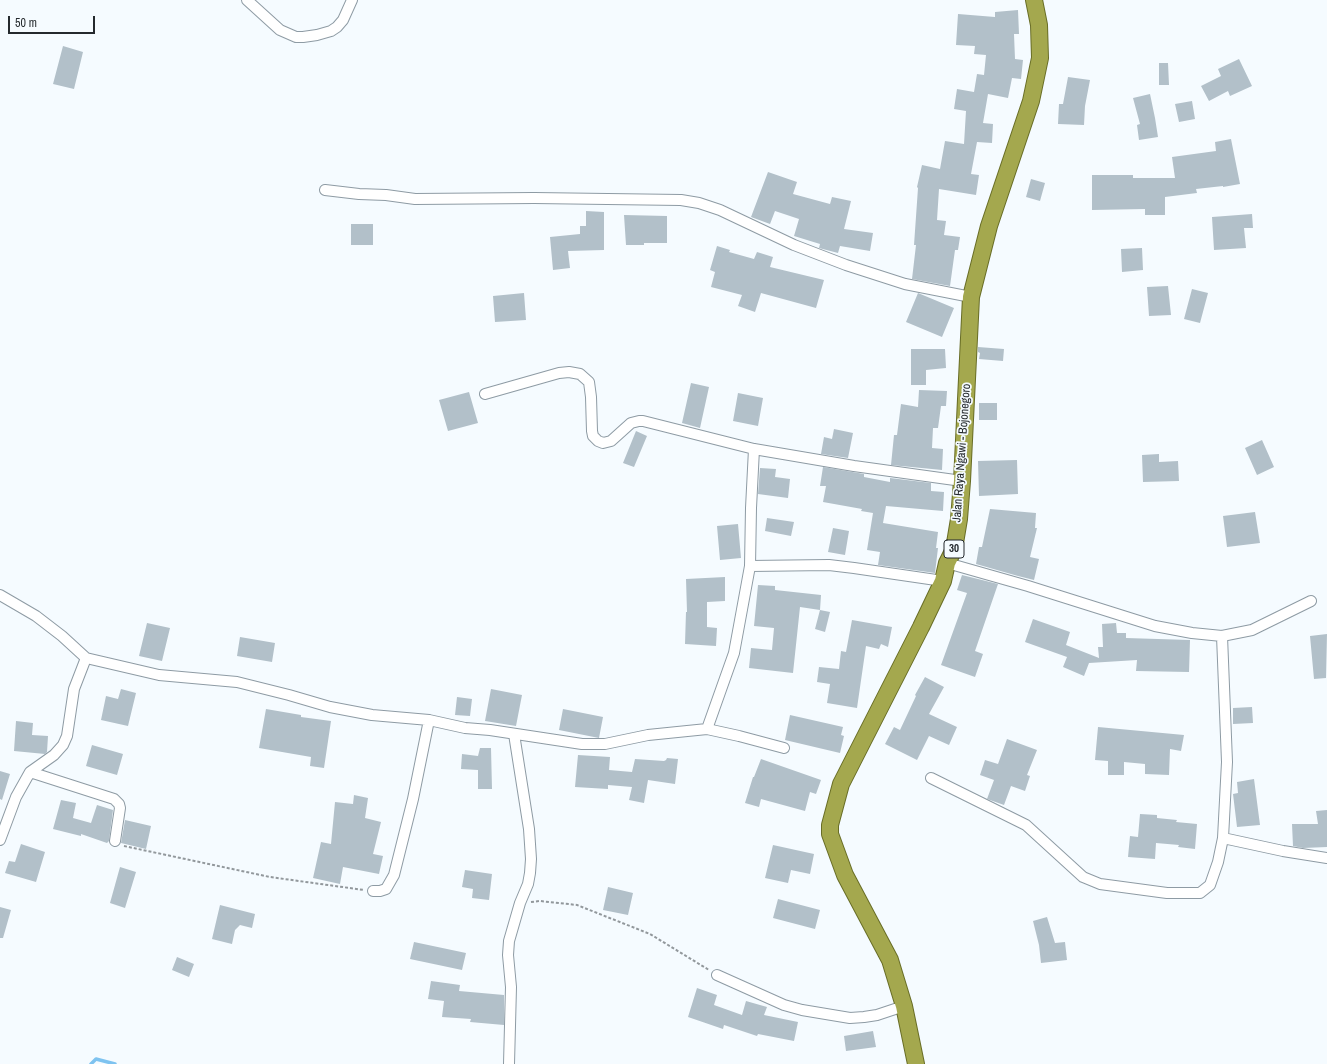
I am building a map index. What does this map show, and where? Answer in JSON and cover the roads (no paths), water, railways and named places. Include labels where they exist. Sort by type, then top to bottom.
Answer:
[{"type":"highway","name":"Jalan Raya Ngawi - Bojonegoro","points":[[916,1064],[904,1006],[890,960],[845,876],[830,834],[830,825],[841,784],[921,627],[943,581],[947,563],[954,550],[959,520],[962,481],[971,297],[989,226],[1031,101],[1040,58],[1039,24],[1034,0]]},
{"type":"street","points":[[247,0],[280,30],[296,37],[303,37],[331,31],[343,20],[352,0]]},
{"type":"street","points":[[325,190],[360,194],[386,194],[415,199],[541,198],[681,200],[699,203],[720,210],[794,245],[846,265],[905,284],[971,297]]},
{"type":"street","points":[[485,394],[559,373],[569,372],[580,374],[589,382],[593,436],[598,441],[603,443],[611,442],[631,423],[639,421],[754,449],[854,466],[962,481]]},
{"type":"street","points":[[707,730],[734,653],[750,566],[754,449]]},
{"type":"street","points":[[947,563],[1028,586],[1155,626],[1192,633],[1222,636],[1252,630],[1311,601]]},
{"type":"street","points":[[750,566],[829,566],[854,568],[943,581]]},
{"type":"street","points":[[0,595],[36,616],[62,636],[86,658],[158,675],[237,682],[337,709],[372,715],[428,720],[465,728],[490,730],[582,744],[605,744],[648,735],[707,730],[739,736],[784,748]]},
{"type":"street","points":[[931,778],[1026,825],[1083,877],[1100,884],[1167,893],[1200,893],[1210,885],[1218,862],[1223,838],[1227,762],[1222,636]]},
{"type":"street","points":[[0,840],[16,797],[30,772],[54,755],[63,746],[67,736],[74,689],[86,658]]},
{"type":"street","points":[[373,891],[386,889],[394,876],[413,799],[428,720]]},
{"type":"street","points":[[509,1064],[511,987],[508,955],[520,903],[528,884],[531,859],[529,829],[514,734]]},
{"type":"street","points":[[30,772],[114,799],[119,804],[120,808],[115,841]]},
{"type":"street","points":[[1223,838],[1283,851],[1327,858]]},
{"type":"street","points":[[717,975],[784,1005],[802,1010],[850,1018],[864,1017],[904,1006]]},
{"type":"waterway","points":[[91,1064],[96,1059],[115,1064]]}]
